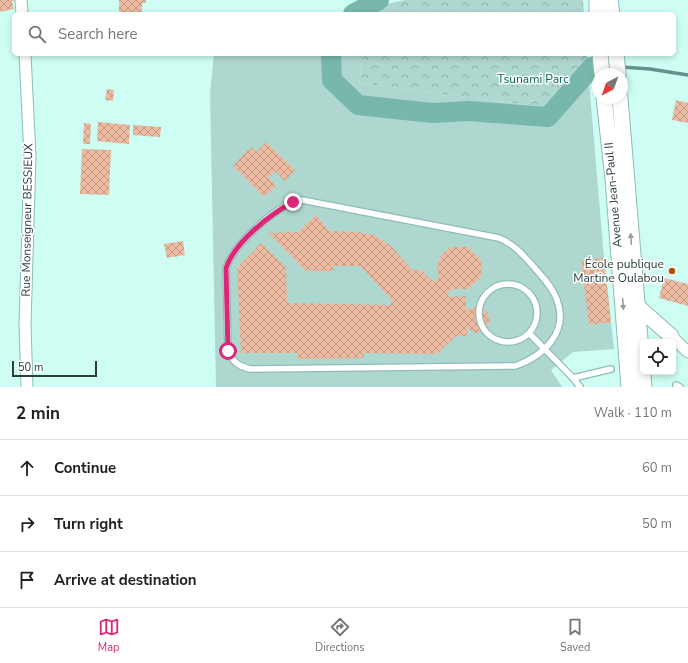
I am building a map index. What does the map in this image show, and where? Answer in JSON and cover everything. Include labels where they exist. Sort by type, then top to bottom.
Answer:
[{"type":"main road","points":[[597,0],[598,12]]},
{"type":"main road","points":[[610,0],[612,12]]},
{"type":"main road","name":"Avenue Jean-Paul II","points":[[605,104],[613,179],[629,387]]},
{"type":"main road","name":"Avenue Jean-Paul II","points":[[620,104],[636,306],[641,339]]},
{"type":"main road","points":[[636,306],[671,336]]},
{"type":"main road","points":[[650,339],[656,334],[671,336]]},
{"type":"main road","name":"Avenue Jean-Paul II","points":[[643,375],[644,387]]},
{"type":"street","points":[[21,0],[22,12]]},
{"type":"street","name":"Rue Monseigneur BESSIEUX","points":[[25,56],[30,157],[25,324],[27,387]]},
{"type":"street","points":[[671,336],[688,352]]},
{"type":"lane","points":[[302,200],[499,238],[508,242],[519,250],[549,285],[557,298],[561,314],[558,330],[545,350],[527,362],[515,366],[250,369],[238,366],[228,351],[226,268],[230,257],[270,216],[293,202],[302,200]]},
{"type":"lane","points":[[506,284],[517,286],[527,292],[534,301],[536,312],[535,323],[529,333],[520,339],[509,342],[498,340],[488,334],[481,325],[479,314],[480,303],[486,294],[495,287],[506,284]]},
{"type":"lane","points":[[529,333],[580,387]]},
{"type":"lane","points":[[573,378],[611,369]]},
{"type":"lane","points":[[677,387],[676,384],[680,387]]},
{"type":"green space","points":[[405,0],[583,0],[584,12],[376,12],[378,6]]},
{"type":"green space","points":[[214,56],[363,56],[359,83],[544,107],[587,58],[604,258],[614,349],[573,352],[551,370],[562,387],[216,387],[210,93]]},
{"type":"green space","name":"Tsunami Parc","points":[[363,56],[587,56],[587,58],[544,107],[359,83]]},
{"type":"building","points":[[0,0],[15,0],[12,2],[14,9],[0,12]]},
{"type":"building","points":[[119,0],[146,0],[146,3],[142,3],[142,12],[119,12]]},
{"type":"building","points":[[107,89],[114,90],[113,101],[105,100]]},
{"type":"building","points":[[676,100],[688,103],[688,123],[672,120]]},
{"type":"building","points":[[98,122],[130,125],[129,144],[97,141]]},
{"type":"building","points":[[84,123],[91,124],[90,144],[83,144]]},
{"type":"building","points":[[133,125],[161,127],[160,137],[133,135]]},
{"type":"building","points":[[266,142],[295,170],[285,181],[275,171],[268,178],[276,186],[264,197],[233,166],[251,147],[256,152]]},
{"type":"building","points":[[82,149],[111,150],[109,195],[80,194]]},
{"type":"building","points":[[316,215],[329,231],[357,232],[374,235],[391,246],[412,270],[421,270],[434,282],[439,276],[437,268],[439,259],[444,252],[451,247],[468,247],[481,260],[481,277],[468,289],[451,289],[447,294],[449,297],[466,296],[466,310],[478,306],[487,311],[490,321],[486,330],[476,333],[467,328],[467,336],[456,336],[437,354],[363,353],[364,358],[298,359],[298,353],[241,353],[237,268],[261,243],[286,267],[287,303],[391,305],[391,299],[360,266],[331,266],[335,271],[306,271],[268,233],[298,232]]},
{"type":"building","points":[[183,241],[185,255],[167,258],[164,244]]},
{"type":"building","points":[[604,258],[611,322],[589,325],[581,260]]},
{"type":"building","points":[[664,278],[688,284],[688,306],[659,298]]},
{"type":"waterway","points":[[357,12],[379,0]]},
{"type":"waterway","points":[[331,56],[332,80],[358,105],[432,113],[468,111],[548,117],[592,67]]},
{"type":"waterway","points":[[622,67],[650,69],[688,75]]},
{"type":"place","name":"École publique Martine Oulabou","points":[[672,271]]},
{"type":"route","points":[[228,351],[226,268],[230,257],[270,216],[293,202]]}]
